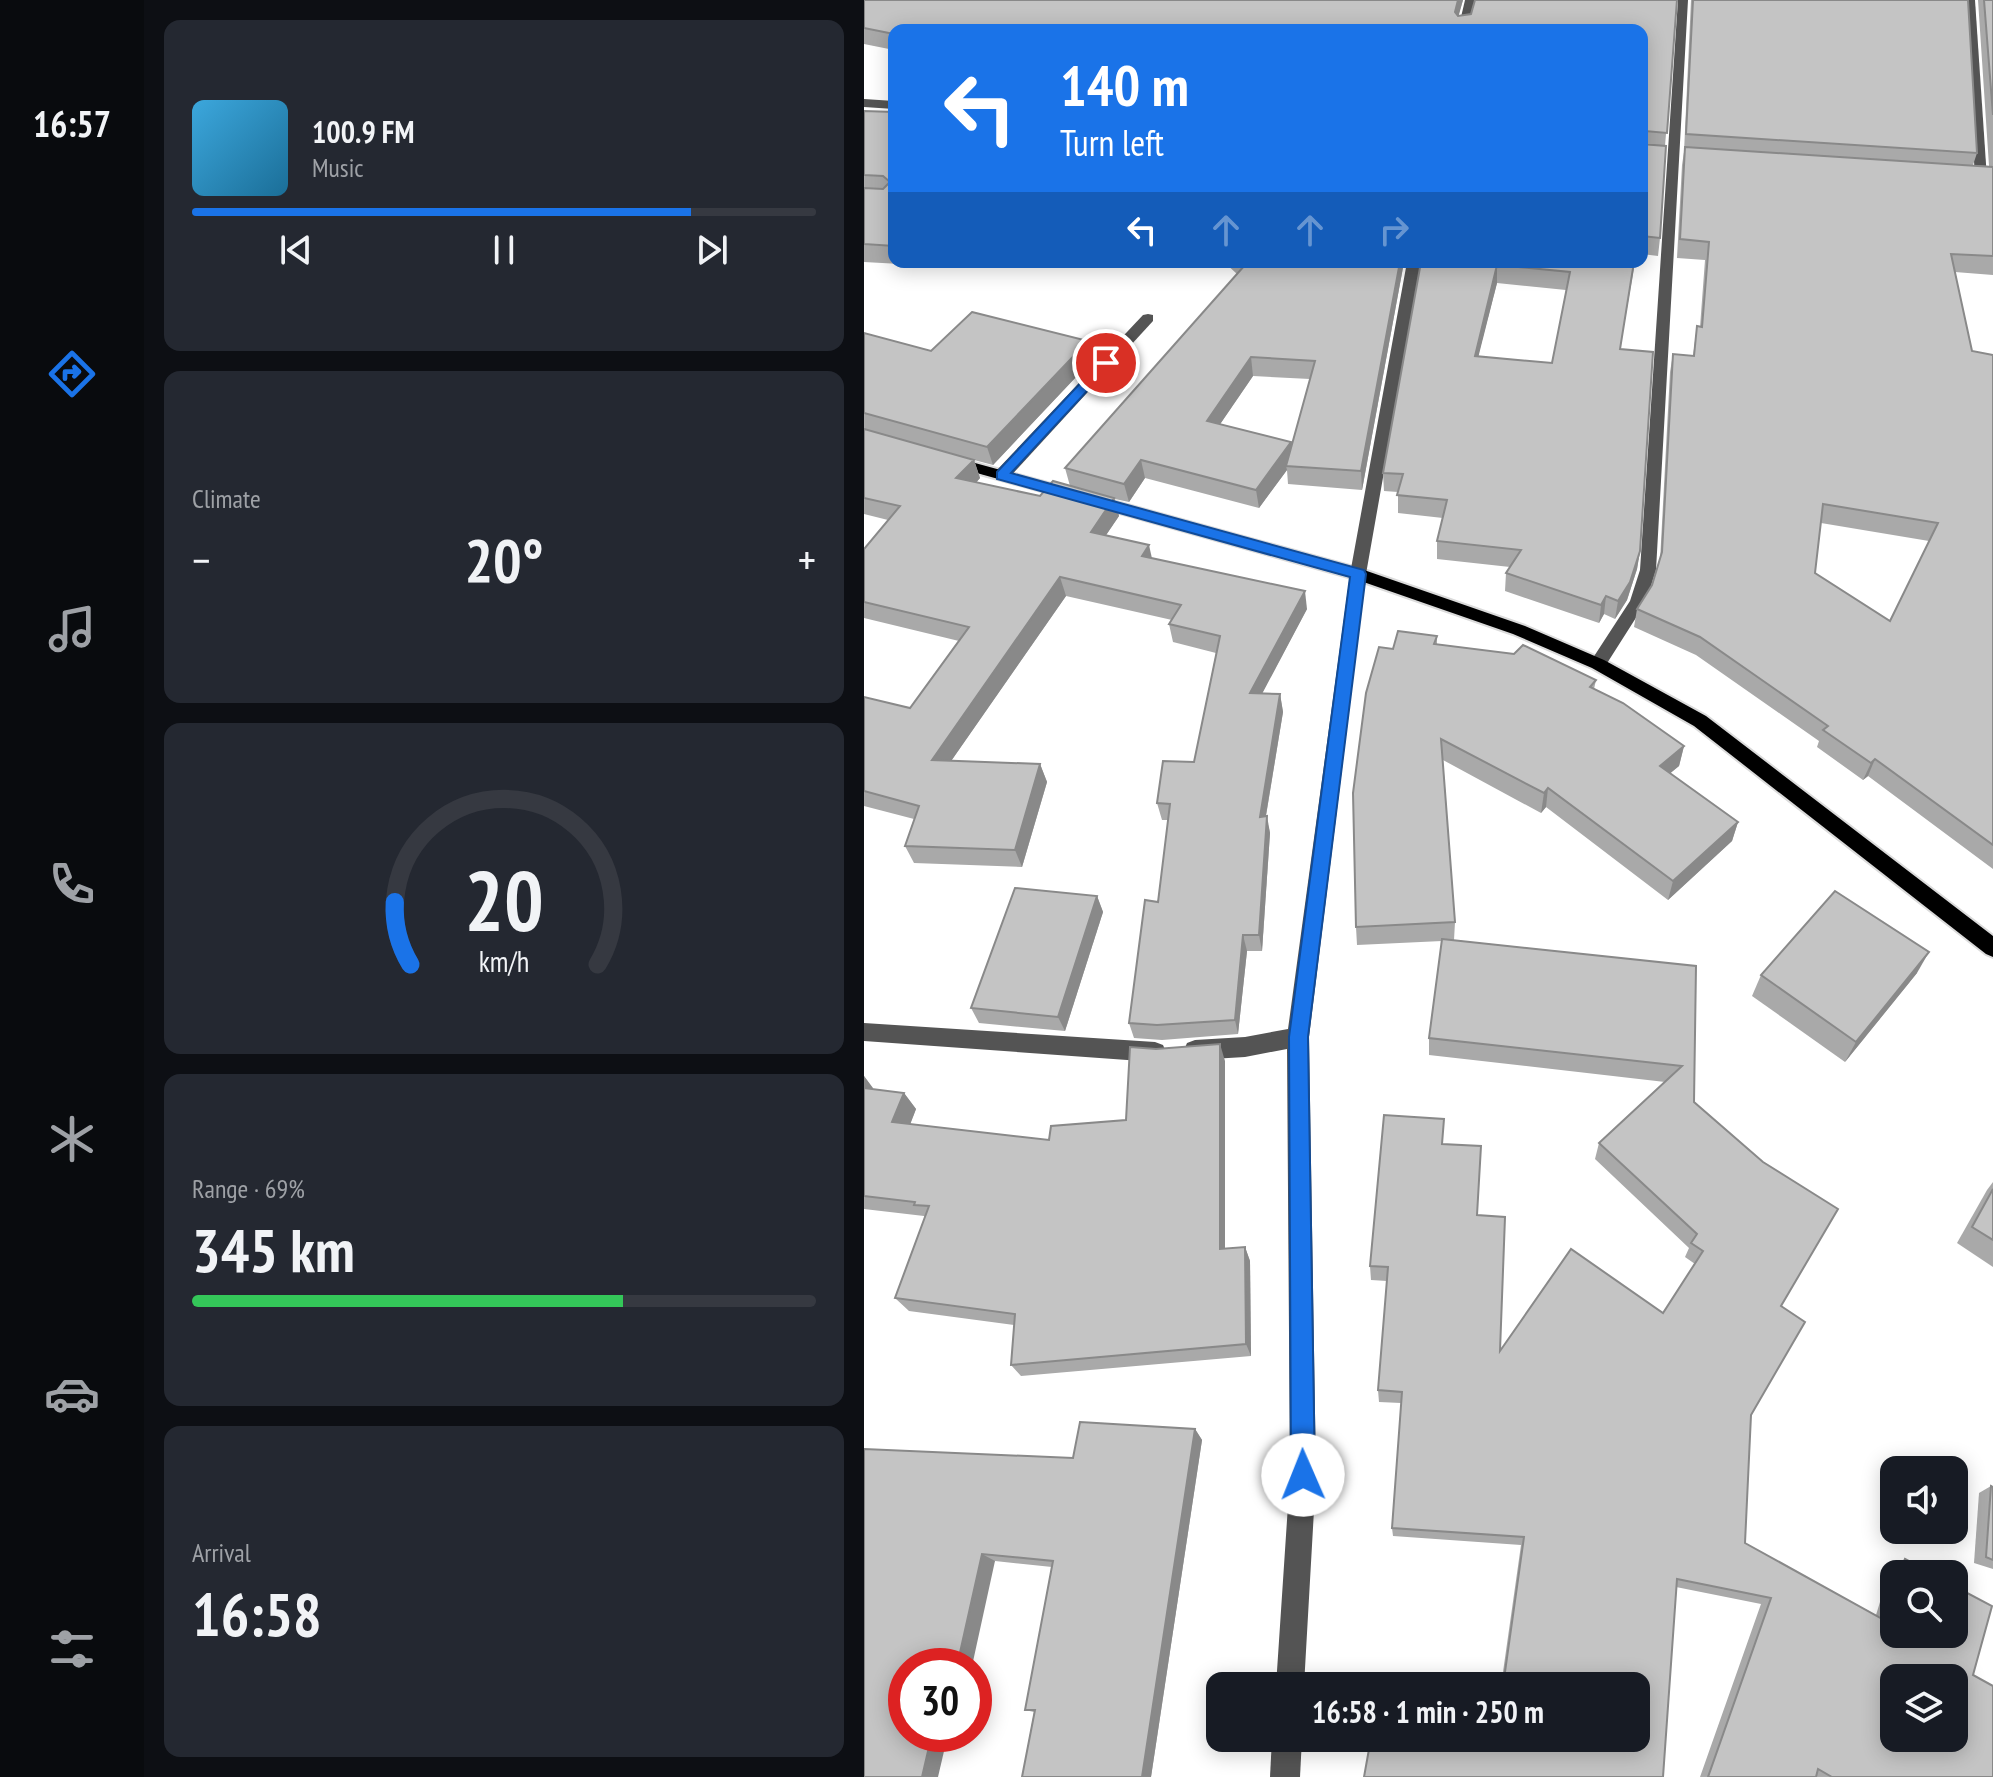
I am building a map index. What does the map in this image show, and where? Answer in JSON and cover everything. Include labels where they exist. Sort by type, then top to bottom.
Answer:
[{"type":"main road","points":[[936,457],[1358,574],[1519,630],[1598,664],[1700,721],[1993,948]]},
{"type":"street","points":[[1464,24],[1470,0]]},
{"type":"street","points":[[1598,664],[1638,602],[1648,570],[1676,158],[1683,0]]},
{"type":"street","points":[[1966,178],[1987,179],[1970,0]]},
{"type":"street","points":[[864,103],[888,105]]},
{"type":"street","points":[[1291,1672],[1303,1475],[1298,1037],[1358,574],[1413,268]]},
{"type":"street","points":[[1002,475],[1148,318]]},
{"type":"street","points":[[864,1032],[1029,1041],[1162,1053],[1245,1047],[1298,1037]]},
{"type":"street","points":[[1285,1777],[1286,1752]]},
{"type":"building","points":[[864,0],[1458,0],[1455,12],[1458,16],[1471,14],[1475,0],[1677,0],[1667,133],[1648,131],[1648,24],[888,24],[888,33],[864,28]]},
{"type":"building","points":[[1693,0],[1968,0],[1977,153],[1686,134]]},
{"type":"building","points":[[1984,0],[1993,0],[1993,115]]},
{"type":"building","points":[[864,111],[888,112],[888,180],[883,176],[864,175]]},
{"type":"building","points":[[1648,144],[1666,146],[1660,238],[1648,237]]},
{"type":"building","points":[[1685,147],[1993,167],[1993,256],[1951,254],[1972,351],[1993,355],[1993,845],[1875,759],[1871,763],[1823,730],[1828,726],[1700,637],[1637,609],[1652,585],[1662,552],[1673,354],[1694,356],[1697,326],[1702,327],[1709,242],[1680,239]],"holes":[[[1823,504],[1938,523],[1890,621],[1815,573]]]},
{"type":"building","points":[[888,184],[888,246],[864,244],[864,188],[883,189]]},
{"type":"building","points":[[1242,268],[1399,268],[1361,471],[1286,466],[1315,361],[1251,357],[1207,421],[1291,442],[1256,490],[1141,460],[1124,484],[1065,468]]},
{"type":"building","points":[[1420,268],[1496,268],[1475,356],[1552,363],[1570,272],[1528,268],[1633,268],[1620,349],[1653,352],[1640,551],[1630,582],[1618,601],[1606,596],[1601,605],[1506,573],[1521,550],[1437,541],[1447,500],[1397,495],[1403,474],[1383,473]]},
{"type":"building","points":[[972,312],[1088,341],[987,447],[864,413],[864,333],[931,351]]},
{"type":"building","points":[[864,429],[974,460],[956,478],[1040,496],[1053,481],[1114,498],[1091,532],[1149,545],[1142,556],[1305,591],[1250,693],[1280,694],[1260,817],[1267,816],[1259,935],[1243,935],[1235,1020],[1157,1025],[1129,1023],[1145,900],[1158,902],[1170,804],[1157,803],[1163,761],[1194,762],[1220,636],[1169,624],[1181,605],[1060,577],[932,760],[1040,764],[1015,850],[905,846],[919,806],[864,791],[864,697],[910,708],[969,627],[864,602],[864,549],[900,506],[864,498]]},
{"type":"building","points":[[1398,631],[1437,636],[1434,644],[1514,654],[1523,645],[1596,680],[1590,687],[1623,703],[1684,746],[1660,766],[1738,822],[1673,881],[1548,788],[1544,793],[1441,739],[1455,922],[1356,927],[1353,793],[1366,693],[1379,647],[1393,649]]},
{"type":"building","points":[[1015,888],[1097,896],[1058,1017],[971,1008]]},
{"type":"building","points":[[1835,891],[1929,952],[1856,1042],[1761,975]]},
{"type":"building","points":[[1442,939],[1696,966],[1694,1102],[1763,1162],[1838,1209],[1781,1306],[1805,1322],[1751,1415],[1745,1543],[1880,1618],[1880,1648],[1968,1648],[1968,1593],[1992,1606],[1973,1675],[1993,1686],[1993,1777],[1832,1777],[1818,1769],[1816,1777],[1708,1777],[1771,1598],[1677,1579],[1663,1777],[1364,1777],[1368,1752],[1650,1752],[1650,1672],[1505,1672],[1524,1537],[1392,1528],[1402,1392],[1378,1390],[1388,1267],[1370,1266],[1384,1115],[1444,1119],[1442,1144],[1481,1146],[1477,1215],[1505,1217],[1500,1351],[1571,1249],[1663,1313],[1703,1251],[1691,1243],[1697,1234],[1599,1143],[1682,1066],[1429,1038]]},
{"type":"building","points":[[1220,1044],[1220,1249],[1245,1247],[1246,1344],[1011,1365],[1015,1314],[895,1298],[929,1206],[864,1196],[864,1088],[904,1093],[892,1122],[1049,1140],[1051,1126],[1126,1120],[1130,1047],[1156,1049]]},
{"type":"building","points":[[1993,1189],[1993,1240],[1972,1227]]},
{"type":"building","points":[[1080,1422],[1195,1429],[1142,1777],[1022,1777],[1035,1710],[1025,1710],[1053,1561],[982,1554],[961,1648],[888,1648],[888,1752],[928,1752],[922,1777],[864,1777],[864,1449],[1073,1458]]},
{"type":"building","points":[[1993,1487],[1993,1560],[1986,1557]]},
{"type":"route","points":[[1106,363],[1002,475],[1358,574],[1298,1037],[1303,1475]]}]
